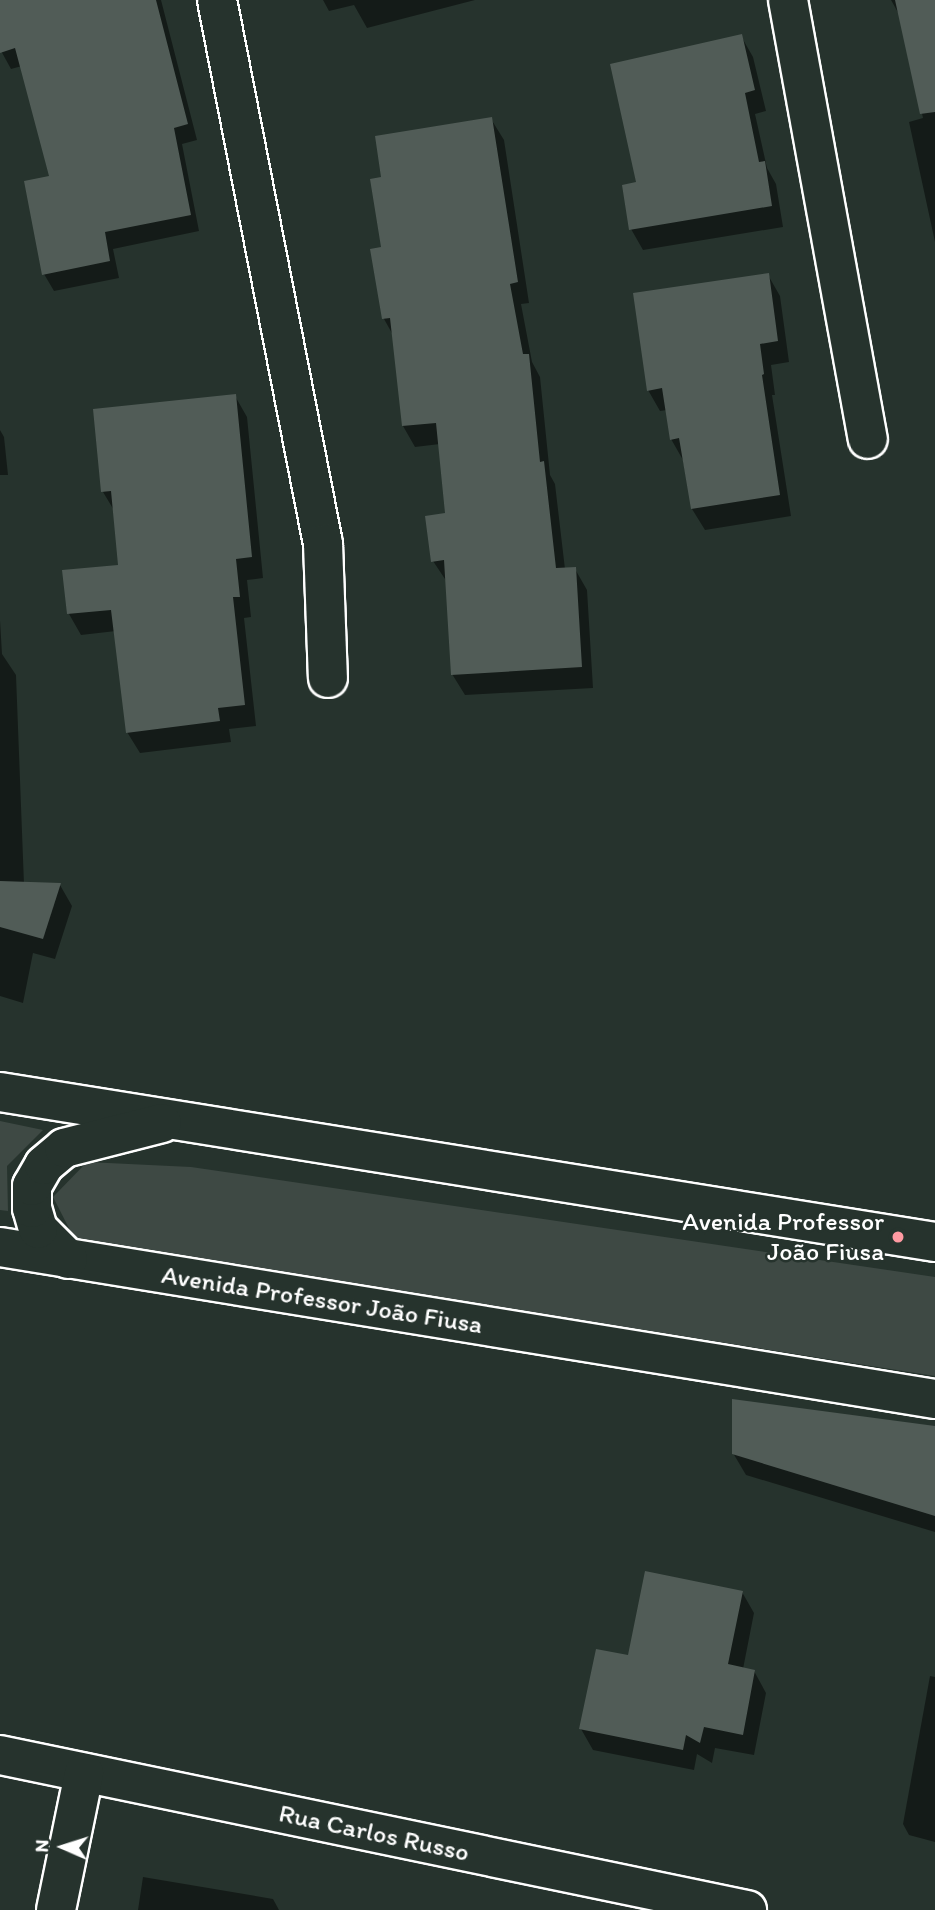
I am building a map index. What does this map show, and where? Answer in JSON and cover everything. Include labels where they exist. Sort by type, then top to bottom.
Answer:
[{"type":"main road","points":[[217,0],[323,544],[328,678]]},
{"type":"main road","points":[[788,0],[868,439]]},
{"type":"main road","points":[[0,1092],[935,1242]]},
{"type":"main road","points":[[68,1259],[38,1229],[32,1208],[32,1186],[44,1165],[64,1149],[178,1119]]},
{"type":"main road","name":"Avenida Professor João Fiusa","points":[[0,1247],[935,1399]]},
{"type":"main road","name":"Rua Carlos Russo","points":[[0,1755],[747,1910]]},
{"type":"main road","points":[[56,1910],[84,1773]]},
{"type":"shaded area","points":[[0,1121],[43,1130],[7,1166],[8,1211],[0,1210]]},
{"type":"shaded area","points":[[87,1162],[191,1167],[935,1277],[935,1376],[75,1240],[53,1197]]},
{"type":"building","points":[[0,0],[156,0],[188,124],[174,128],[191,215],[105,232],[110,261],[42,275],[24,181],[49,176],[15,48],[0,53]]},
{"type":"building","points":[[895,0],[935,0],[935,112],[920,114]]},
{"type":"building","points":[[742,34],[755,90],[745,93],[759,162],[765,161],[772,206],[629,230],[622,185],[636,182],[610,64]]},
{"type":"building","points":[[492,117],[518,282],[510,284],[523,354],[529,354],[540,462],[544,461],[556,568],[576,567],[582,667],[451,675],[444,560],[431,562],[425,516],[445,513],[436,423],[402,426],[390,318],[382,319],[370,249],[381,247],[370,179],[381,177],[375,136]]},
{"type":"building","points":[[769,273],[778,341],[760,344],[780,495],[691,509],[679,438],[670,440],[662,388],[647,391],[633,293]]},
{"type":"building","points":[[236,394],[252,557],[236,559],[240,597],[233,597],[245,705],[218,708],[220,721],[126,733],[111,610],[67,614],[62,570],[118,565],[111,491],[101,492],[93,409]]},
{"type":"building","points":[[0,881],[61,883],[43,939],[0,927]]},
{"type":"building","points":[[732,1399],[935,1426],[935,1516],[732,1454]]},
{"type":"building","points":[[645,1571],[743,1591],[728,1664],[755,1670],[743,1735],[704,1727],[700,1743],[686,1735],[683,1750],[579,1729],[596,1649],[628,1655]]},
{"type":"place","name":"Avenida Professor João Fiusa","points":[[898,1237]]}]
